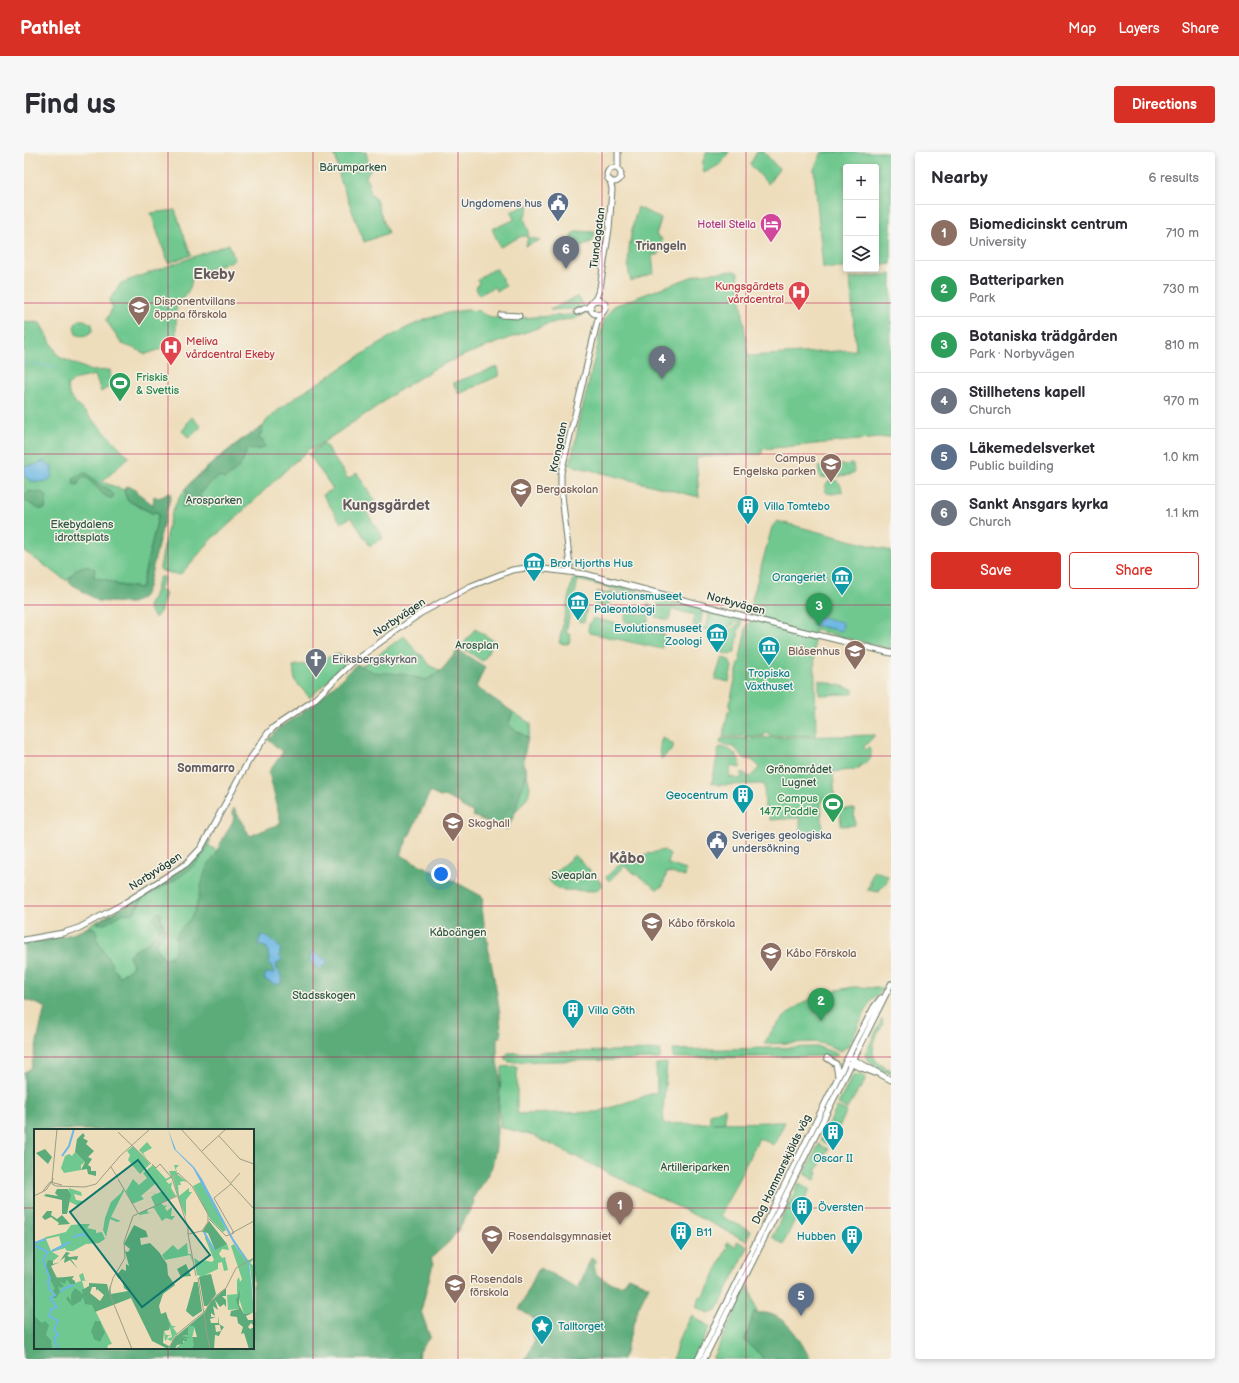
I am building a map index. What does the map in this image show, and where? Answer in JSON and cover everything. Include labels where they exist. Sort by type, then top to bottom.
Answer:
[{"type":"street","points":[[618,154],[618,169],[622,175],[617,181],[610,180],[607,174],[609,169],[612,168],[618,154]]},
{"type":"street","points":[[612,168],[618,169]]},
{"type":"street","name":"Tiundagatan","points":[[593,303],[600,288],[609,229],[612,190],[610,180]]},
{"type":"street","name":"Tiundagatan","points":[[612,190],[617,181]]},
{"type":"street","name":"Tiundagatan","points":[[600,288],[603,302]]},
{"type":"street","points":[[600,300],[603,302],[605,305],[605,310],[601,314],[577,312],[600,300]]},
{"type":"street","points":[[593,303],[591,308],[593,313]]},
{"type":"street","name":"Krongatan","points":[[593,313],[596,328]]},
{"type":"street","name":"Krongatan","points":[[569,572],[570,566],[561,486],[561,473],[596,328],[601,314]]},
{"type":"street","points":[[501,315],[519,316]]},
{"type":"street","name":"Norbyvägen","points":[[24,940],[63,933],[79,928],[123,904],[186,864],[202,848],[248,762],[268,733],[282,721],[313,700],[354,661],[421,613],[471,586],[512,570],[526,568],[585,574],[891,653]]},
{"type":"street","name":"Dag Hammarskjölds väg","points":[[704,1359],[891,984]]},
{"type":"street","name":"Dag Hammarskjölds väg","points":[[698,1359],[847,1059],[874,1007],[887,992]]},
{"type":"street","points":[[827,1058],[836,1064],[838,1078]]},
{"type":"street","points":[[847,1059],[891,1080]]},
{"type":"green space","name":"Bärumparken","points":[[333,152],[366,152],[370,171],[366,176],[371,194],[375,198],[388,233],[364,242],[340,179]]},
{"type":"green space","points":[[707,152],[729,152],[719,165],[704,173],[702,163]]},
{"type":"green space","points":[[757,152],[764,152],[779,169],[768,184],[750,164]]},
{"type":"green space","points":[[822,152],[891,152],[891,264],[879,266],[879,164],[843,164],[843,268],[823,268],[814,169]]},
{"type":"green space","points":[[528,204],[529,207],[524,218],[529,231],[528,237],[522,236],[500,247],[492,229],[514,220],[511,212]]},
{"type":"green space","points":[[638,207],[661,219],[656,235],[662,239],[658,255],[652,255],[654,273],[631,281],[628,265],[631,233]]},
{"type":"green space","points":[[175,210],[191,255],[168,263],[151,213]]},
{"type":"green space","points":[[577,231],[595,232],[593,241],[571,250],[572,234]]},
{"type":"green space","points":[[528,237],[540,240],[526,246]]},
{"type":"green space","points":[[229,244],[235,260],[193,275],[190,288],[176,309],[176,339],[171,346],[146,354],[122,344],[106,320],[113,307],[109,301],[121,283]]},
{"type":"green space","points":[[496,268],[506,286],[497,291],[494,287],[479,295],[476,288],[479,283],[477,281],[482,276]]},
{"type":"green space","points":[[734,271],[738,273],[748,356],[856,350],[850,278],[891,274],[891,437],[762,449],[762,454],[696,457],[699,497],[570,465],[603,323],[606,316],[614,306],[699,274]]},
{"type":"green space","points":[[578,297],[583,304],[583,308],[550,310]]},
{"type":"green space","name":"Arosparken","points":[[467,310],[479,311],[492,317],[519,318],[585,314],[574,319],[562,320],[545,325],[467,354],[435,368],[387,398],[385,401],[313,449],[311,448],[224,529],[211,539],[180,575],[162,571],[160,568],[167,530],[176,503],[186,488],[209,466],[241,440],[260,429],[277,411],[383,341],[414,324],[448,313]]},
{"type":"green space","points":[[80,320],[84,320],[92,324],[93,329],[88,334],[83,336],[76,334],[75,330],[76,323]]},
{"type":"green space","name":"Ekebydalens idrottsplats","points":[[24,321],[40,323],[59,357],[92,371],[110,370],[112,385],[101,392],[95,375],[77,379],[67,385],[70,397],[129,457],[102,482],[124,490],[125,495],[131,502],[152,513],[159,513],[141,588],[118,585],[113,582],[75,571],[67,581],[24,551]]},
{"type":"green space","points":[[497,367],[500,375],[459,394],[453,383]]},
{"type":"green space","points":[[192,417],[201,427],[189,438],[182,431],[187,425],[186,423]]},
{"type":"green space","points":[[262,427],[263,429],[259,438],[263,441],[265,447],[257,450],[247,449],[242,464],[237,469],[225,479],[219,477],[211,482],[199,496],[205,501],[206,505],[195,504],[182,507],[187,492],[184,490],[189,484],[242,440]]},
{"type":"green space","points":[[324,443],[348,479],[357,473],[375,501],[364,508],[383,538],[370,546],[351,517],[341,523],[323,495],[333,489],[309,454]]},
{"type":"green space","points":[[853,464],[854,473],[849,475],[820,478],[818,467]]},
{"type":"green space","points":[[87,473],[114,495],[112,499],[105,496],[87,478],[83,478],[79,481],[78,485],[73,484],[74,478],[80,474]]},
{"type":"green space","points":[[830,480],[835,480],[839,483],[842,492],[831,494],[825,491],[825,485]]},
{"type":"green space","points":[[126,486],[132,488],[153,505],[154,496],[158,498],[169,492],[171,495],[148,587],[144,596],[131,603],[98,601],[70,583],[69,579],[77,569],[86,566],[90,567],[95,569],[94,577],[107,580],[118,585],[141,588],[159,513],[152,513],[127,500],[124,490]]},
{"type":"green space","points":[[28,491],[44,493],[47,497],[45,509],[39,509],[24,500],[24,496]]},
{"type":"green space","points":[[777,521],[891,551],[891,649],[814,630],[816,735],[770,736],[766,733],[764,736],[723,737],[728,712],[731,708],[729,707],[739,662],[741,660],[740,658],[747,624],[752,622],[755,614],[750,607],[772,527]]},
{"type":"green space","points":[[162,576],[165,578],[159,590],[166,593],[160,612],[155,618],[150,612],[148,606],[154,596],[159,578]]},
{"type":"green space","points":[[576,577],[583,577],[649,594],[653,596],[653,598],[648,599],[649,596],[633,592],[632,596],[627,592],[578,580],[573,602],[587,606],[584,622],[579,621],[582,609],[571,607],[566,633],[571,635],[569,643],[559,643],[572,581]]},
{"type":"green space","points":[[597,591],[608,594],[609,591],[623,594],[624,597],[611,595],[608,607],[594,605]]},
{"type":"green space","points":[[659,598],[676,604],[677,602],[703,609],[699,631],[697,633],[695,632],[696,626],[693,625],[695,615],[672,609],[669,620],[655,617]]},
{"type":"green space","points":[[648,602],[651,605],[648,621],[645,626],[626,622],[624,619],[626,611],[645,615]]},
{"type":"green space","points":[[707,610],[742,619],[742,621],[736,622],[722,633],[703,629],[703,627],[707,628],[709,614],[706,613]]},
{"type":"green space","points":[[593,618],[665,635],[662,649],[590,633],[588,631],[589,624]]},
{"type":"green space","points":[[739,623],[742,623],[740,629],[738,630],[735,652],[729,655],[723,653],[726,634]]},
{"type":"green space","name":"Arosplan","points":[[475,629],[494,641],[484,660],[482,661],[461,647]]},
{"type":"green space","points":[[404,636],[419,654],[424,657],[430,666],[439,670],[440,672],[426,680],[417,679],[402,674],[393,676],[361,676],[362,666]]},
{"type":"green space","name":"Stadsskogen","points":[[458,650],[485,667],[476,687],[513,712],[508,725],[528,738],[524,762],[527,774],[525,776],[515,813],[507,830],[473,816],[474,813],[461,806],[461,804],[444,796],[440,797],[430,792],[400,855],[483,897],[482,906],[501,1024],[501,1037],[497,1037],[497,1062],[500,1075],[496,1147],[492,1167],[473,1198],[474,1203],[458,1230],[449,1242],[430,1259],[433,1264],[421,1311],[430,1337],[419,1351],[418,1359],[24,1359],[24,1073],[31,1068],[45,1007],[24,999],[24,943],[49,940],[73,934],[88,927],[94,928],[98,934],[95,936],[119,977],[132,968],[133,964],[129,956],[131,953],[150,941],[160,929],[153,917],[159,912],[162,914],[160,918],[164,932],[155,944],[164,959],[170,957],[175,951],[176,936],[178,932],[187,923],[194,911],[206,869],[218,851],[217,850],[233,821],[234,816],[232,811],[234,808],[250,836],[281,823],[269,772],[283,752],[268,740],[279,728],[321,698],[357,664],[373,672],[402,674],[426,680],[440,672]]},
{"type":"green space","points":[[337,654],[346,659],[345,664],[310,698],[295,681],[293,666],[313,663]]},
{"type":"green space","points":[[723,658],[729,660],[732,667],[729,682],[715,679]]},
{"type":"green space","points":[[819,680],[853,689],[853,694],[819,695]]},
{"type":"green space","points":[[513,712],[531,724],[528,738],[508,725]]},
{"type":"green space","name":"Grönområdet Lugnet","points":[[875,735],[864,747],[865,750],[868,747],[871,753],[868,762],[859,766],[859,769],[833,772],[835,799],[824,799],[821,804],[823,835],[800,837],[800,818],[770,820],[769,809],[765,809],[764,784],[719,785],[712,783],[720,747],[732,751],[739,760],[740,768],[731,766],[729,777],[741,779],[742,772],[750,777],[760,767],[752,760],[743,757],[734,747],[720,743],[721,739]]},
{"type":"green space","points":[[662,737],[673,744],[673,749],[661,759],[660,745]]},
{"type":"green space","points":[[527,774],[530,788],[528,796],[515,813],[517,801]]},
{"type":"green space","points":[[840,809],[854,809],[855,825],[841,826]]},
{"type":"green space","points":[[209,839],[211,840],[207,850],[196,864],[164,887],[149,895],[146,894],[194,860]]},
{"type":"green space","points":[[208,845],[219,852],[193,918],[179,945],[177,953],[164,959],[155,944],[165,929],[159,912],[160,929],[150,941],[131,953],[129,956],[133,964],[132,969],[117,978],[93,937],[98,934],[94,928],[88,926],[125,906],[188,867]]},
{"type":"green space","points":[[664,850],[670,855],[668,864],[686,870],[685,877],[667,872],[663,886],[657,889],[624,866],[609,881],[606,877],[621,863],[620,861]]},
{"type":"green space","name":"Sveaplan","points":[[575,855],[603,885],[596,891],[558,889],[549,880],[550,876]]},
{"type":"green space","points":[[874,870],[888,876],[887,881],[883,887],[881,887],[879,892],[867,890],[869,885],[871,886],[872,884],[869,883]]},
{"type":"green space","points":[[140,897],[142,899],[134,913],[122,914],[105,924],[97,923]]},
{"type":"green space","points":[[853,987],[883,988],[879,994],[871,1000],[849,1045],[841,1051],[816,1042],[764,1044],[769,1035],[782,1019],[798,1006],[825,993]]},
{"type":"green space","points":[[882,1019],[883,1024],[872,1045],[874,1046],[873,1055],[880,1064],[891,1070],[891,1074],[871,1064],[866,1058],[865,1054]]},
{"type":"green space","points":[[819,1047],[838,1054],[837,1056],[673,1058],[673,1050]]},
{"type":"green space","points":[[660,1050],[660,1059],[509,1062],[506,1060],[505,1056],[508,1053]]},
{"type":"green space","name":"Artilleriparken","points":[[667,1063],[663,1110],[664,1124],[710,1123],[710,1114],[725,1108],[725,1122],[713,1123],[785,1122],[774,1145],[759,1138],[720,1216],[751,1231],[747,1241],[534,1136],[500,1127],[499,1105],[502,1067],[517,1066],[517,1114],[597,1112],[657,1092],[656,1064]]},
{"type":"green space","points":[[859,1074],[866,1078],[861,1089],[859,1089],[847,1109],[838,1104],[853,1076]]},
{"type":"green space","points":[[837,1107],[847,1111],[830,1145],[821,1141]]},
{"type":"green space","points":[[819,1144],[828,1149],[816,1172],[818,1173],[815,1180],[804,1174]]},
{"type":"green space","points":[[799,1183],[810,1189],[783,1244],[772,1237]]},
{"type":"green space","points":[[737,1241],[748,1247],[717,1310],[708,1313],[696,1307],[700,1296],[703,1298],[728,1246],[726,1245],[727,1242],[736,1247]]},
{"type":"green space","points":[[591,1258],[597,1261],[594,1268],[595,1273],[607,1281],[623,1285],[629,1277],[649,1286],[638,1308],[623,1359],[526,1359],[534,1342],[532,1331],[533,1318],[519,1309],[537,1272],[540,1268],[578,1288]]},
{"type":"green space","points":[[749,1285],[757,1313],[754,1313],[745,1340],[763,1359],[712,1359]]},
{"type":"green space","points":[[754,1312],[774,1315],[781,1319],[793,1331],[810,1359],[763,1359],[749,1346],[745,1340]]},
{"type":"green space","points":[[692,1315],[710,1327],[694,1359],[673,1359],[679,1339]]},
{"type":"water","points":[[44,461],[52,467],[52,477],[45,482],[31,481],[24,476],[24,465],[37,464]]},
{"type":"water","points":[[815,616],[842,622],[842,631],[813,625]]},
{"type":"water","points":[[261,935],[272,940],[281,949],[279,956],[282,959],[276,965],[281,975],[281,984],[274,984],[264,979],[267,972],[271,974],[275,973],[270,964],[267,948],[258,944]]},
{"type":"water","points":[[311,952],[327,960],[327,965],[323,966],[320,970],[310,961]]},
{"type":"waterway","points":[[32,364],[56,367]]},
{"type":"waterway","points":[[826,764],[837,771]]},
{"type":"place","name":"Ungdomens hus","points":[[558,222]]},
{"type":"place","name":"Hotell Stella","points":[[771,244]]},
{"type":"place","name":"Sankt Ansgars kyrka","points":[[566,269]]},
{"type":"place","name":"Kungsgärdets vårdcentral","points":[[799,312]]},
{"type":"place","name":"Disponentvillans öppna förskola","points":[[139,326]]},
{"type":"place","name":"Meliva vårdcentral Ekeby","points":[[171,366]]},
{"type":"place","name":"Stillhetens kapell","points":[[662,379]]},
{"type":"place","name":"Friskis & Svettis","points":[[120,402]]},
{"type":"place","name":"Campus Engelska parken","points":[[831,484]]},
{"type":"place","name":"Bergaskolan","points":[[521,508]]},
{"type":"place","name":"Villa Tomtebo","points":[[748,526]]},
{"type":"place","name":"Bror Hjorths Hus","points":[[534,582]]},
{"type":"place","name":"Orangeriet","points":[[842,596]]},
{"type":"place","name":"Evolutionsmuseet Paleontologi","points":[[578,622]]},
{"type":"place","name":"Botaniska trädgården","points":[[819,626]]},
{"type":"place","name":"Evolutionsmuseet Zoologi","points":[[717,654]]},
{"type":"place","name":"Tropiska Växthuset","points":[[769,666]]},
{"type":"place","name":"Blåsenhus","points":[[855,670]]},
{"type":"place","name":"Eriksbergskyrkan","points":[[316,678]]},
{"type":"place","name":"Geocentrum","points":[[743,814]]},
{"type":"place","name":"Campus 1477 Paddle","points":[[833,824]]},
{"type":"place","name":"Skoghall","points":[[453,842]]},
{"type":"place","name":"Sveriges geologiska undersökning","points":[[717,860]]},
{"type":"place","name":"Kåbo förskola","points":[[652,942]]},
{"type":"place","name":"Kåbo Förskola","points":[[771,972]]},
{"type":"place","name":"Batteriparken","points":[[821,1021]]},
{"type":"place","name":"Villa Göth","points":[[573,1030]]},
{"type":"place","name":"Oscar II","points":[[833,1152]]},
{"type":"place","name":"Biomedicinskt centrum","points":[[620,1225]]},
{"type":"place","name":"Översten","points":[[802,1226]]},
{"type":"place","name":"B11","points":[[681,1252]]},
{"type":"place","name":"Rosendalsgymnasiet","points":[[492,1256]]},
{"type":"place","name":"Hubben","points":[[852,1256]]},
{"type":"place","name":"Rosendals förskola","points":[[455,1304]]},
{"type":"place","name":"Läkemedelsverket","points":[[801,1316]]},
{"type":"place","name":"Talltorget","points":[[542,1346]]},
{"type":"district","name":"Triangeln","points":[[661,246]]},
{"type":"district","name":"Ekeby","points":[[214,274]]},
{"type":"district","name":"Kungsgärdet","points":[[386,505]]},
{"type":"district","name":"Sommarro","points":[[206,768]]},
{"type":"district","name":"Kåbo","points":[[627,858]]},
{"type":"park label","name":"Kåboängen","points":[[458,932]]}]
